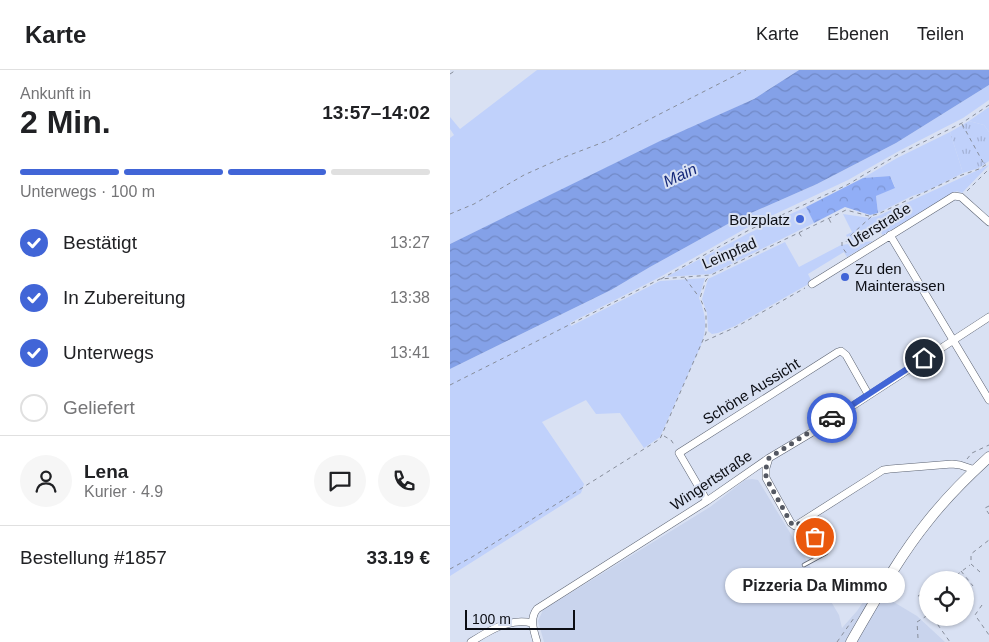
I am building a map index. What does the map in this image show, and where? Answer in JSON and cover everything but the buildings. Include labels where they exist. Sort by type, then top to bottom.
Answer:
[{"type":"main road","points":[[851,642],[885,584],[926,522],[944,501],[989,457]]},
{"type":"street","points":[[963,195],[989,222]]},
{"type":"street","name":"Uferstraße","points":[[812,284],[948,199],[963,195]]},
{"type":"street","points":[[890,235],[989,400]]},
{"type":"street","name":"Wingertstraße","points":[[532,624],[534,613],[537,609],[707,501],[769,458],[989,317]]},
{"type":"street","name":"Schöne Aussicht","points":[[679,452],[838,352],[842,351],[846,355],[868,394]]},
{"type":"street","points":[[679,452],[707,501]]},
{"type":"street","points":[[769,458],[766,478],[791,523],[795,526],[874,475],[890,468],[952,464],[975,470]]},
{"type":"street","points":[[471,642],[501,626],[523,622],[532,624],[536,642]]},
{"type":"lane","points":[[804,565],[826,553],[805,520]]},
{"type":"path","points":[[450,74],[456,70]]},
{"type":"path","points":[[450,214],[474,204],[524,175],[609,140],[746,70]]},
{"type":"path","points":[[660,279],[749,230],[847,185],[897,155],[962,123],[989,105]]},
{"type":"path","points":[[962,123],[985,166]]},
{"type":"path","points":[[846,242],[850,236],[873,216],[989,163]]},
{"type":"path","points":[[963,195],[989,169]]},
{"type":"path","name":"Leinpfad","points":[[450,385],[660,279],[711,275],[846,210],[873,216]]},
{"type":"path","points":[[829,218],[832,225]]},
{"type":"path","points":[[799,233],[803,239]]},
{"type":"path","points":[[842,242],[842,247],[850,259]]},
{"type":"path","points":[[701,299],[706,280],[711,275]]},
{"type":"path","points":[[450,569],[584,488],[663,436],[706,333],[706,312],[701,299],[684,278]]},
{"type":"path","points":[[704,341],[736,327],[812,284]]},
{"type":"path","points":[[663,436],[671,440],[679,452]]},
{"type":"path","points":[[989,506],[985,508],[989,514]]},
{"type":"path","points":[[980,572],[971,564],[971,554],[989,540]]},
{"type":"path","points":[[961,571],[971,564]]},
{"type":"path","points":[[982,605],[975,615],[989,635]]},
{"type":"path","points":[[918,638],[917,622],[919,621]]},
{"type":"path","points":[[939,626],[950,642]]},
{"type":"shaded area","points":[[745,480],[758,480],[839,615],[842,628],[857,611],[872,589],[917,616],[919,618],[919,626],[928,626],[945,642],[544,642],[538,621],[543,610],[710,507]]},
{"type":"green space","points":[[537,70],[799,70],[754,99],[659,142],[450,244],[450,138],[454,135],[450,129],[450,117],[460,129]]},
{"type":"green space","points":[[989,85],[989,100],[963,118],[848,180],[750,226],[660,277],[570,323],[571,326],[660,281],[705,278],[699,298],[705,321],[702,343],[660,437],[644,448],[620,413],[596,414],[586,400],[542,422],[584,484],[581,493],[450,576],[450,369],[611,290],[735,220],[817,184],[896,143]]},
{"type":"green space","points":[[989,107],[989,132],[984,125],[969,121]]},
{"type":"green space","points":[[969,121],[984,125],[989,132],[989,161],[979,168],[963,173],[950,132]]},
{"type":"green space","points":[[950,132],[963,173],[878,213],[876,196],[895,187],[890,176],[863,178],[897,158]]},
{"type":"green space","points":[[989,165],[962,193],[957,191],[883,235],[880,232],[861,239],[849,240],[846,235],[852,232],[843,214],[870,218],[878,216]]},
{"type":"green space","points":[[890,176],[895,188],[876,196],[878,213],[870,215],[845,207],[814,223],[806,207],[863,178]]},
{"type":"green space","points":[[806,207],[814,223],[711,274],[666,277],[749,233]]},
{"type":"green space","points":[[873,241],[847,257],[844,252],[808,274],[812,282],[735,326],[718,333],[712,334],[708,331],[707,313],[702,299],[708,279],[785,242],[799,267],[841,245]]},
{"type":"water","name":"Main","points":[[799,70],[989,70],[989,85],[896,143],[817,184],[735,220],[611,290],[450,369],[450,244],[660,141],[754,99]]},
{"type":"way so far","points":[[815,537],[805,520],[793,526],[766,478],[766,468],[769,458],[832,418]]},
{"type":"place","name":"Bolzplatz","points":[[800,219]]},
{"type":"place","name":"Zu den Mainterassen","points":[[845,277]]},
{"type":"place","name":"Pizzeria Da Mimmo","points":[[815,537]]},
{"type":"route","points":[[832,418],[924,358]]}]
